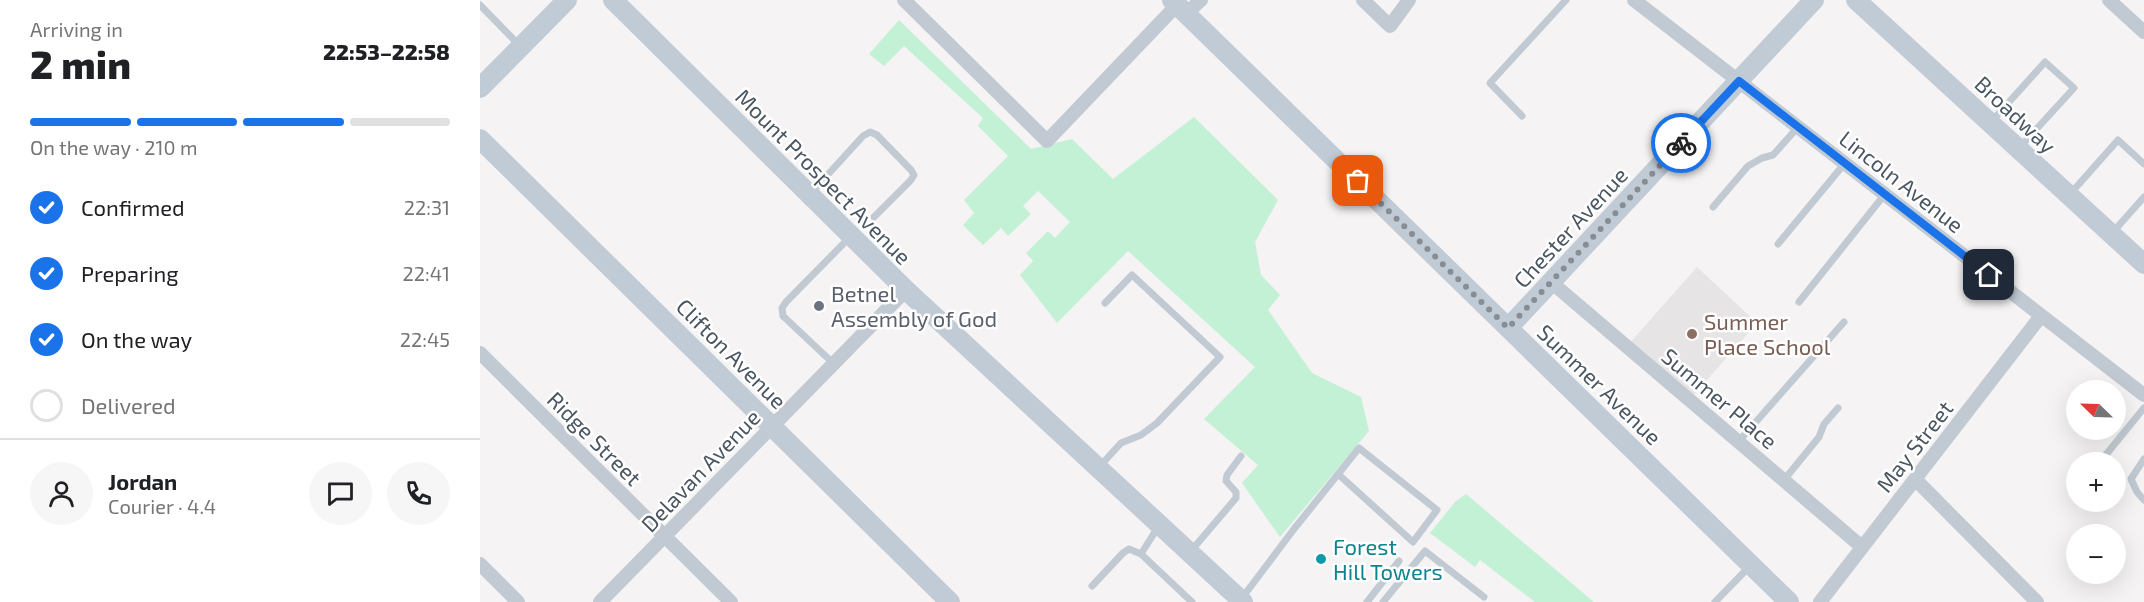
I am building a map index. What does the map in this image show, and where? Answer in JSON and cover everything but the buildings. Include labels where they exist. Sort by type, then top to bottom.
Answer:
[{"type":"street","points":[[480,88],[567,0]]},
{"type":"street","name":"Mount Prospect Avenue","points":[[613,0],[906,290],[1241,601]]},
{"type":"street","points":[[904,0],[1047,141],[1178,7],[1201,0]]},
{"type":"street","points":[[1370,2],[1390,27],[1408,0]]},
{"type":"street","name":"Lincoln Avenue","points":[[1634,0],[2144,395]]},
{"type":"street","name":"Chester Avenue","points":[[1508,328],[1814,0]]},
{"type":"street","name":"Broadway","points":[[1856,0],[2144,264]]},
{"type":"street","points":[[2109,0],[2144,32]]},
{"type":"street","name":"Summer Avenue","points":[[1178,7],[1751,565],[1784,600]]},
{"type":"street","name":"Clifton Avenue","points":[[480,139],[950,602]]},
{"type":"street","name":"Summer Place","points":[[1551,282],[1863,547]]},
{"type":"street","name":"Delavan Avenue","points":[[600,602],[906,290]]},
{"type":"street","name":"May Street","points":[[1820,602],[2041,316]]},
{"type":"street","name":"Ridge Street","points":[[480,353],[731,602]]},
{"type":"street","points":[[1915,479],[2037,602]]},
{"type":"street","points":[[480,564],[518,602]]},
{"type":"lane","points":[[483,0],[480,4],[521,47]]},
{"type":"lane","points":[[1522,116],[1490,83],[1566,0]]},
{"type":"lane","points":[[1990,123],[2045,62],[2074,88],[2018,149]]},
{"type":"lane","points":[[1713,207],[1748,166],[1773,155],[1798,127]]},
{"type":"lane","points":[[809,195],[863,136],[870,132],[877,135],[912,170],[914,175],[874,217]]},
{"type":"lane","points":[[2069,196],[2118,141],[2144,164]]},
{"type":"lane","points":[[1778,244],[1845,164]]},
{"type":"lane","points":[[1799,302],[1885,194]]},
{"type":"lane","points":[[2111,234],[2144,197]]},
{"type":"lane","points":[[834,364],[783,316],[783,308],[786,302],[851,236]]},
{"type":"lane","points":[[1098,468],[1121,443],[1141,435],[1157,423],[1220,357],[1132,275],[1105,303]]},
{"type":"lane","points":[[1739,441],[1844,322]]},
{"type":"lane","points":[[1784,480],[1819,437],[1824,424],[1838,408]]},
{"type":"lane","points":[[2108,452],[2144,408]]},
{"type":"lane","points":[[1241,601],[1338,474],[1359,447],[1437,510],[1413,542],[1338,474]]},
{"type":"lane","points":[[1190,553],[1236,498],[1236,492],[1226,480],[1227,475],[1241,456]]},
{"type":"lane","points":[[2144,459],[2131,479],[2144,500]]},
{"type":"lane","points":[[1141,554],[1160,525]]},
{"type":"lane","points":[[1092,586],[1129,549],[1141,554],[1192,602]]},
{"type":"lane","points":[[1383,602],[1425,551],[1484,597]]},
{"type":"lane","points":[[1367,602],[1399,561]]},
{"type":"lane","points":[[1715,602],[1751,565]]},
{"type":"shaded area","name":"Summer Place School","points":[[1697,267],[1757,323],[1691,398],[1628,345]]},
{"type":"green space","points":[[899,20],[1031,149],[1072,139],[1113,179],[1194,117],[1278,200],[1255,242],[1261,275],[1280,295],[1268,310],[1312,373],[1361,397],[1369,431],[1280,537],[1242,483],[1258,465],[1204,419],[1255,367],[1128,251],[1057,323],[1020,275],[1033,261],[1026,253],[1048,231],[1055,238],[1070,222],[1038,191],[1023,206],[1031,214],[1008,236],[1001,228],[983,245],[963,225],[974,213],[964,200],[1008,156],[978,126],[983,118],[904,46],[884,66],[869,54]]},
{"type":"green space","points":[[1466,494],[1594,602],[1535,602],[1480,560],[1475,567],[1430,533],[1455,502]]},
{"type":"way so far","points":[[1358,181],[1508,328],[1681,143]]},
{"type":"place","name":"Betnel Assembly of God","points":[[819,306]]},
{"type":"place","name":"Summer Place School","points":[[1692,334]]},
{"type":"place","name":"Forest Hill Towers","points":[[1321,559]]},
{"type":"route","points":[[1681,143],[1739,81],[1989,275]]}]
